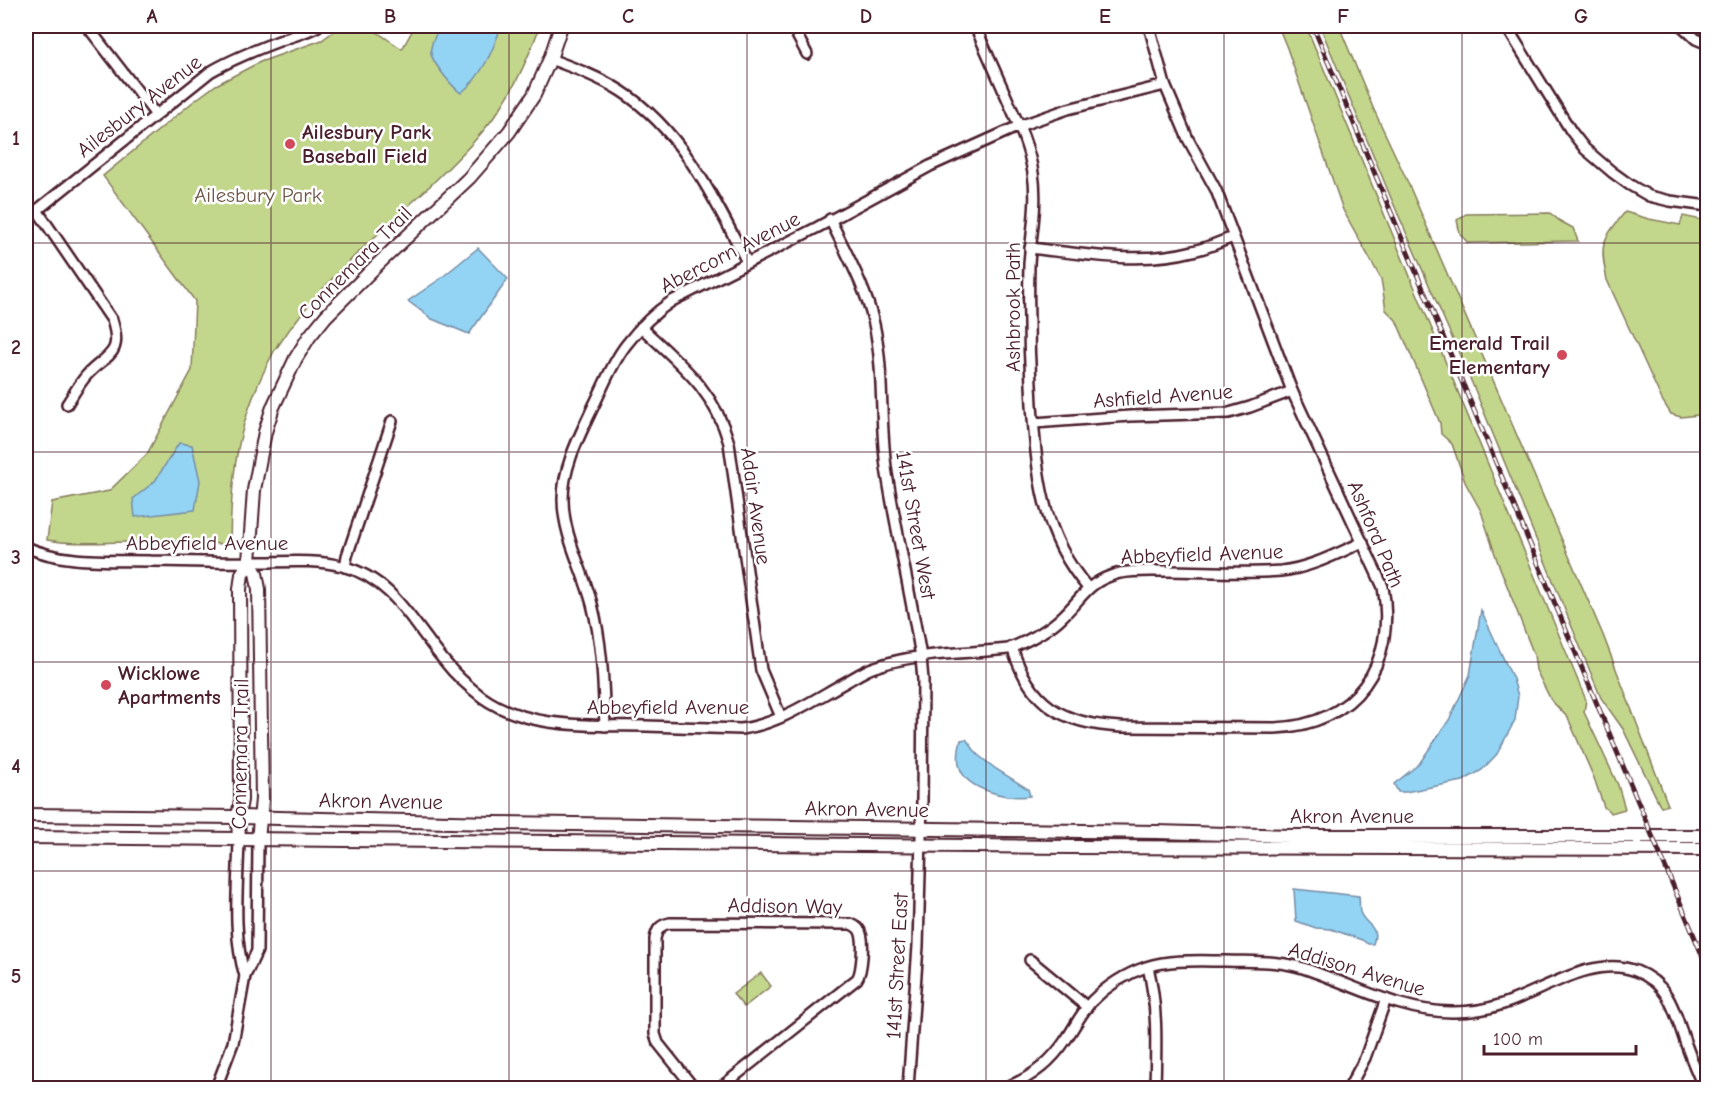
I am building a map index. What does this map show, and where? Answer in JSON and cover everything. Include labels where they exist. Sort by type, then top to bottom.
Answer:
[{"type":"street","points":[[87,26],[156,115]]},
{"type":"street","name":"Ailesbury Avenue","points":[[26,219],[210,72],[227,62],[318,26]]},
{"type":"street","name":"Connemara Trail","points":[[239,840],[238,817],[241,800],[240,589],[242,574],[249,562],[254,490],[265,432],[279,395],[309,337],[326,316],[469,178],[492,154],[517,122],[534,95],[561,26]]},
{"type":"street","points":[[792,26],[807,54]]},
{"type":"street","name":"Ashbrook Path","points":[[975,26],[1019,126],[1031,165],[1035,191],[1030,248],[1028,344],[1040,484],[1053,531],[1067,559],[1088,588]]},
{"type":"street","name":"Ashford Path","points":[[1012,647],[1026,681],[1039,698],[1055,711],[1073,720],[1121,727],[1275,728],[1307,724],[1351,700],[1370,678],[1382,653],[1387,626],[1383,587],[1292,391],[1216,190],[1188,140],[1165,85],[1149,26]]},
{"type":"street","points":[[1506,26],[1571,131],[1585,149],[1612,172],[1649,196],[1707,206]]},
{"type":"street","points":[[1682,26],[1696,39],[1707,45]]},
{"type":"street","points":[[550,58],[596,77],[622,92],[664,127],[695,168],[747,262]]},
{"type":"street","name":"Abercorn Avenue","points":[[605,726],[600,640],[588,586],[565,520],[563,499],[566,472],[581,433],[617,358],[641,327],[672,301],[818,227],[930,166],[1019,126],[1068,109],[1165,85]]},
{"type":"street","points":[[37,210],[112,320],[115,331],[116,342],[112,352],[86,375],[67,405]]},
{"type":"street","name":"141st Street West","points":[[830,219],[862,288],[874,323],[879,359],[881,420],[887,475],[921,657],[921,846]]},
{"type":"street","points":[[1030,248],[1148,258],[1194,251],[1233,237]]},
{"type":"street","name":"Adair Avenue","points":[[641,327],[698,383],[717,410],[724,425],[729,443],[761,670],[781,717]]},
{"type":"street","name":"Ashfield Avenue","points":[[1034,423],[1138,415],[1229,413],[1292,391]]},
{"type":"street","points":[[345,567],[392,421]]},
{"type":"street","name":"Abbeyfield Avenue","points":[[26,547],[51,555],[96,560],[313,561],[345,567],[364,574],[395,597],[446,664],[463,682],[484,699],[506,710],[528,718],[553,723],[741,729],[757,727],[781,717],[873,667],[921,657],[1012,647],[1054,624],[1088,588],[1111,576],[1130,572],[1291,570],[1314,564],[1363,542]]},
{"type":"street","name":"Connemara Trail","points":[[249,562],[256,573],[259,589],[262,800],[258,840]]},
{"type":"street","name":"Akron Avenue","points":[[26,815],[1292,836],[1707,836]]},
{"type":"street","name":"Akron Avenue","points":[[26,837],[921,846],[1707,849]]},
{"type":"street","points":[[239,840],[237,913],[239,958],[245,976]]},
{"type":"street","points":[[216,1089],[233,1043],[245,976],[257,951],[258,840]]},
{"type":"street","name":"141st Street East","points":[[908,1089],[916,993],[921,846]]},
{"type":"street","name":"Addison Way","points":[[694,1089],[658,1043],[655,1034],[655,939],[662,925],[670,923],[851,924],[858,927],[861,935],[861,973],[857,979],[720,1089]]},
{"type":"street","points":[[1030,960],[1087,1007]]},
{"type":"street","name":"Addison Avenue","points":[[1004,1089],[1031,1074],[1050,1059],[1064,1043],[1087,1007],[1114,982],[1148,967],[1181,961],[1275,962],[1305,969],[1408,1006],[1430,1011],[1454,1012],[1479,1010],[1509,1002],[1592,968],[1610,966],[1628,968],[1652,980],[1670,1000],[1704,1089]]},
{"type":"street","points":[[1148,967],[1156,1017],[1155,1089]]},
{"type":"street","points":[[1349,1089],[1363,1064],[1386,999]]},
{"type":"green space","name":"Ailesbury Park","points":[[341,26],[368,26],[402,49],[415,26],[540,26],[514,85],[488,125],[433,183],[331,280],[294,323],[278,346],[278,344],[254,394],[240,441],[232,489],[230,544],[78,543],[47,540],[52,502],[109,491],[147,454],[192,370],[195,301],[103,176],[216,85],[260,62],[322,40]]},
{"type":"green space","points":[[1278,26],[1306,26],[1586,700],[1584,712],[1618,785],[1625,809],[1611,813],[1604,807],[1568,718],[1551,700],[1536,670],[1534,655],[1497,560],[1481,511],[1466,484],[1452,444],[1441,434],[1440,423],[1396,320],[1386,310],[1381,279],[1343,210]]},
{"type":"green space","points":[[1320,26],[1339,26],[1603,635],[1668,805],[1661,807],[1623,729],[1601,698],[1475,390],[1391,198]]},
{"type":"green space","points":[[1625,212],[1680,225],[1683,216],[1707,221],[1707,414],[1681,417],[1671,414],[1662,400],[1607,280],[1603,257],[1604,243]]},
{"type":"green space","points":[[1550,213],[1573,228],[1578,241],[1468,243],[1460,234],[1457,220],[1466,214]]},
{"type":"green space","points":[[761,973],[771,986],[744,1007],[733,994]]},
{"type":"water","points":[[440,26],[501,26],[486,62],[475,79],[461,93],[444,75],[431,54],[432,43]]},
{"type":"water","points":[[478,248],[508,279],[469,334],[432,319],[408,301],[440,279]]},
{"type":"water","points":[[179,443],[192,445],[200,481],[195,510],[135,517],[133,499],[155,481]]},
{"type":"water","points":[[1481,610],[1513,679],[1518,696],[1515,720],[1497,754],[1482,770],[1463,781],[1398,792],[1394,784],[1419,764],[1449,720],[1470,675]]},
{"type":"water","points":[[966,739],[978,755],[1028,789],[1030,796],[1000,795],[971,783],[964,776],[959,761],[961,740]]},
{"type":"water","points":[[1294,889],[1359,896],[1362,917],[1375,933],[1373,944],[1331,929],[1316,928],[1296,921]]},
{"type":"railway","points":[[1313,26],[1708,969]]},
{"type":"place","name":"Ailesbury Park Baseball Field","points":[[290,144]]},
{"type":"place","name":"Emerald Trail Elementary","points":[[1562,355]]},
{"type":"place","name":"Wicklowe Apartments","points":[[106,685]]}]
